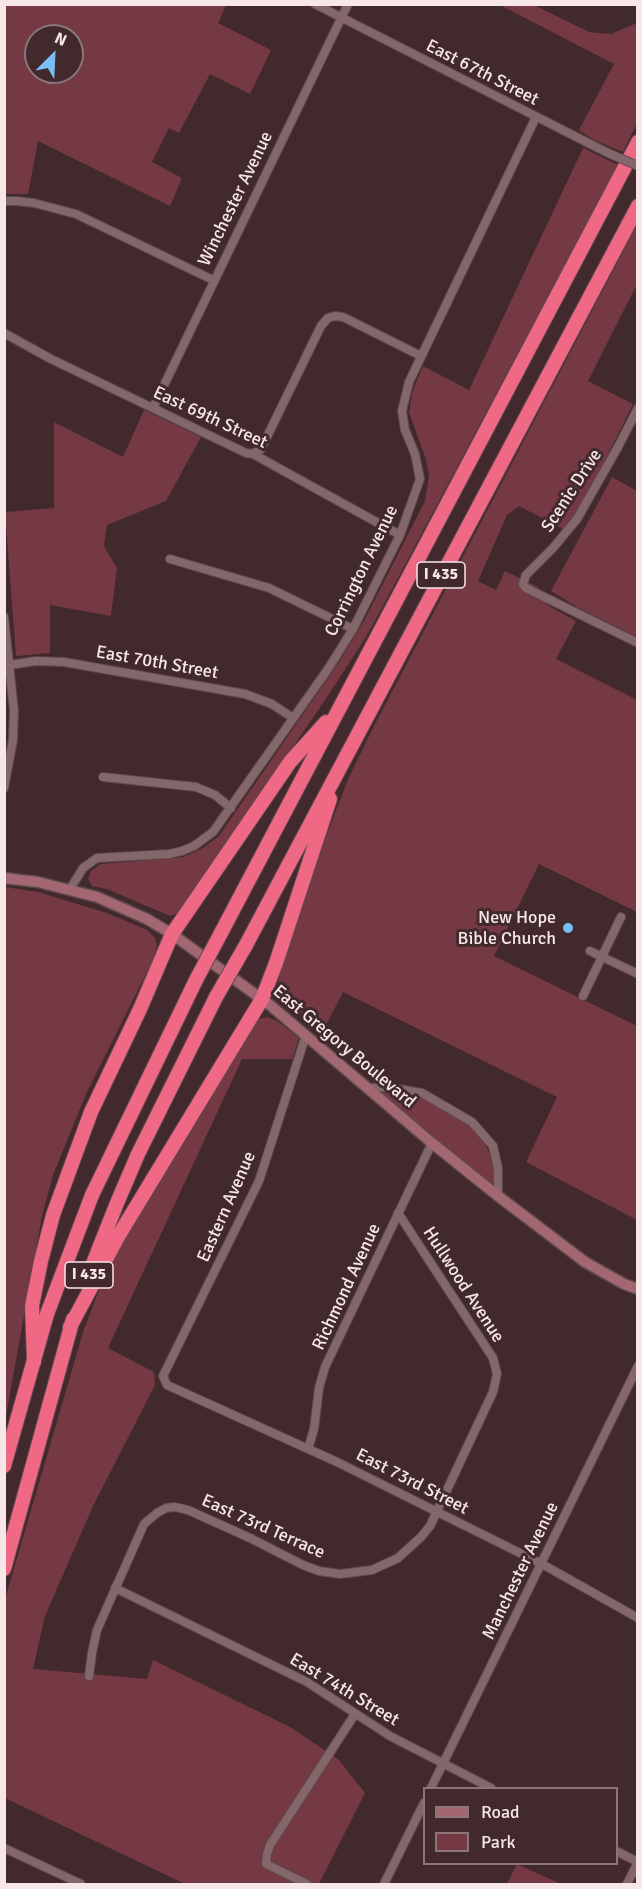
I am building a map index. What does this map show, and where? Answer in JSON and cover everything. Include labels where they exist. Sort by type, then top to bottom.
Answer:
[{"type":"highway","name":"I 435","points":[[4,1466],[47,1314],[92,1195],[196,980],[638,142]]},
{"type":"highway","name":"I 435","points":[[4,1569],[70,1327],[138,1154],[216,997],[246,945],[569,332],[638,206]]},
{"type":"highway","points":[[34,1362],[32,1306],[53,1215],[91,1112],[140,1009],[172,934],[290,762],[342,704]]},
{"type":"highway","points":[[70,1327],[119,1235],[262,999],[286,934],[341,766]]},
{"type":"main road","name":"East Gregory Boulevard","points":[[4,879],[38,882],[70,889],[119,906],[172,934],[262,999],[498,1196],[585,1262],[624,1284],[638,1289]]},
{"type":"street","name":"East 67th Street","points":[[315,4],[536,117],[638,166]]},
{"type":"street","name":"Winchester Avenue","points":[[153,408],[348,4]]},
{"type":"street","name":"Corrington Avenue","points":[[70,889],[83,868],[97,858],[169,854],[194,846],[213,832],[328,669],[353,629],[400,535],[420,479],[416,454],[405,430],[402,411],[409,382],[536,117]]},
{"type":"street","points":[[4,201],[34,203],[76,214],[213,280]]},
{"type":"street","points":[[253,454],[261,449],[321,326],[328,318],[343,316],[421,356]]},
{"type":"street","name":"East 69th Street","points":[[4,333],[51,359],[246,453],[253,454],[400,535]]},
{"type":"street","name":"Scenic Drive","points":[[638,408],[577,519],[526,575],[523,584],[526,588],[638,643]]},
{"type":"street","points":[[170,559],[269,588],[353,629]]},
{"type":"street","points":[[4,617],[14,711],[13,740],[4,788]]},
{"type":"street","name":"East 70th Street","points":[[9,665],[36,661],[64,662],[245,694],[272,704],[293,718]]},
{"type":"street","points":[[103,777],[196,787],[215,795],[231,808]]},
{"type":"street","points":[[583,996],[621,917]]},
{"type":"street","points":[[590,951],[638,974]]},
{"type":"street","name":"Eastern Avenue","points":[[167,1385],[163,1376],[258,1181],[306,1035]]},
{"type":"street","points":[[370,1089],[386,1087],[422,1093],[472,1122],[493,1146],[498,1168],[498,1196]]},
{"type":"street","name":"Richmond Avenue","points":[[308,1449],[314,1429],[319,1388],[325,1366],[432,1143]]},
{"type":"street","name":"Hullwood Avenue","points":[[358,1573],[372,1570],[398,1558],[421,1537],[437,1512],[493,1392],[496,1374],[493,1358],[398,1213]]},
{"type":"street","name":"Manchester Avenue","points":[[432,1787],[638,1366]]},
{"type":"street","name":"East 73rd Street","points":[[167,1385],[337,1462],[542,1564],[638,1618]]},
{"type":"street","name":"East 73rd Terrace","points":[[115,1588],[144,1524],[166,1508],[176,1507],[188,1510],[319,1571],[340,1574],[358,1573]]},
{"type":"street","points":[[89,1676],[97,1630],[115,1588]]},
{"type":"street","name":"East 74th Street","points":[[115,1588],[307,1682],[390,1736],[489,1787]]},
{"type":"street","points":[[307,1884],[266,1864],[267,1854],[270,1845],[355,1714]]},
{"type":"street","points":[[384,1884],[423,1805]]},
{"type":"street","points":[[4,1848],[81,1884]]},
{"type":"street","points":[[618,1852],[638,1862],[627,1884]]},
{"type":"green space","points":[[5,4],[226,5],[218,23],[271,50],[250,94],[210,74],[179,133],[169,128],[152,162],[182,178],[170,206],[38,141],[28,194],[5,194]]},
{"type":"green space","points":[[500,5],[534,5],[589,32],[611,34],[637,23],[637,123],[623,152],[594,140],[579,130],[614,64]]},
{"type":"green space","points":[[583,148],[618,165],[366,637],[325,700],[177,914],[170,916],[107,889],[92,886],[88,879],[91,871],[101,864],[183,857],[203,848],[219,836],[339,662],[365,619],[425,501],[429,476],[426,460],[409,412],[413,390],[423,366],[469,390]]},
{"type":"green space","points":[[637,225],[637,284],[588,381],[633,404],[569,532],[519,506],[507,515],[478,581],[496,590],[505,571],[538,587],[547,605],[576,621],[556,659],[637,700],[637,912],[539,864],[494,956],[637,1026],[637,1220],[526,1162],[557,1097],[343,992],[322,1033],[280,998],[277,987],[318,857],[349,777]]},
{"type":"green space","points":[[144,410],[201,437],[166,501],[107,525],[104,546],[117,568],[111,616],[50,605],[50,653],[16,656],[5,512],[54,508],[54,422],[123,457]]},
{"type":"green space","points":[[612,477],[637,491],[637,637],[577,607],[551,591]]},
{"type":"green space","points":[[5,887],[38,892],[107,913],[147,930],[155,938],[157,946],[154,958],[86,1094],[53,1175],[42,1216],[5,1421]]},
{"type":"green space","points":[[267,1017],[277,1021],[299,1038],[292,1059],[242,1059],[108,1348],[154,1372],[155,1385],[94,1504],[45,1616],[33,1669],[147,1679],[153,1660],[290,1727],[338,1759],[365,1793],[319,1884],[185,1884],[5,1798],[5,1599],[84,1329],[100,1288],[131,1224],[256,1020]]},
{"type":"green space","points":[[382,1092],[410,1094],[426,1099],[470,1126],[483,1141],[492,1157],[494,1184],[489,1185],[383,1096]]},
{"type":"green space","points":[[516,1865],[519,1865],[561,1884],[507,1884]]},
{"type":"place","name":"New Hope Bible Church","points":[[568,928]]}]
